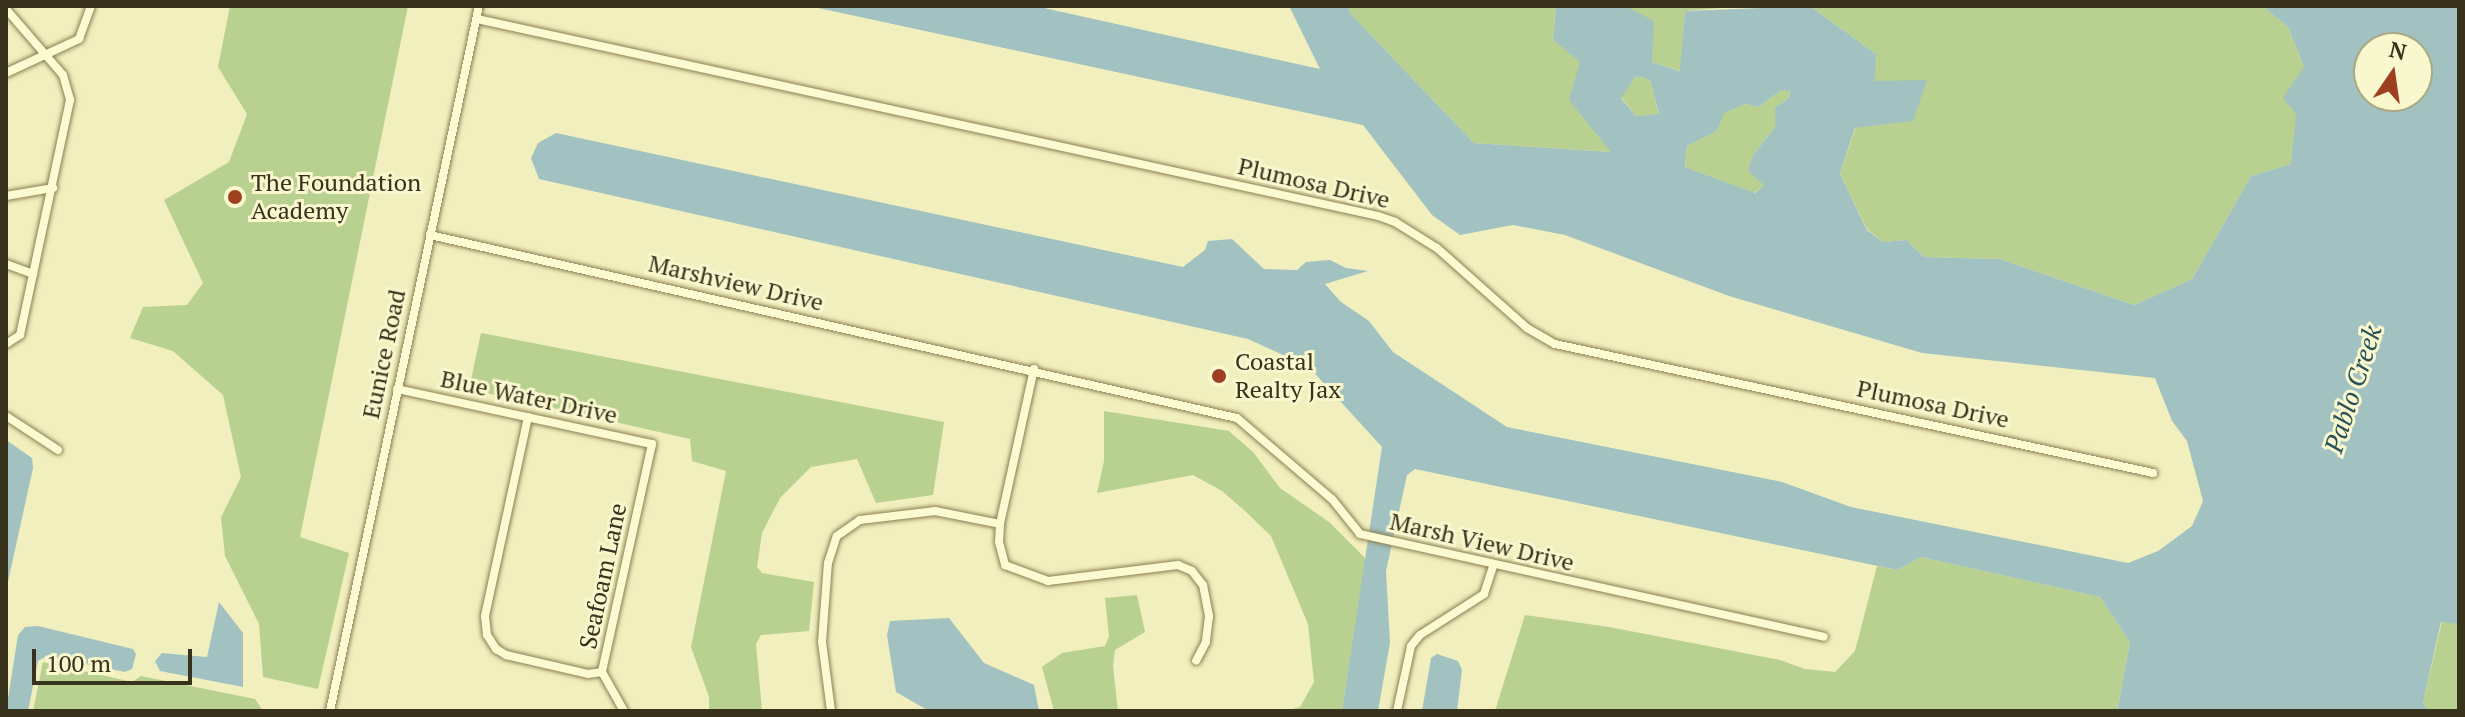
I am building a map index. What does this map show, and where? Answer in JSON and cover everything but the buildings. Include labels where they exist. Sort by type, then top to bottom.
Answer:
[{"type":"street","points":[[6,73],[79,39],[91,6]]},
{"type":"street","name":"Eunice Road","points":[[330,711],[479,6]]},
{"type":"street","points":[[6,9],[63,75],[70,100],[20,335],[6,344]]},
{"type":"street","name":"Plumosa Drive","points":[[477,19],[1378,216],[1430,243],[1527,328],[1555,344],[2153,473]]},
{"type":"street","points":[[6,196],[53,188]]},
{"type":"street","name":"Marshview Drive","points":[[430,235],[1034,369]]},
{"type":"street","points":[[6,264],[33,274]]},
{"type":"street","points":[[1034,369],[1000,524],[999,542],[1005,565],[1032,578],[1068,580],[1178,565],[1192,571],[1203,585],[1209,616],[1206,642],[1196,661]]},
{"type":"street","name":"Marsh View Drive","points":[[1034,369],[1237,418],[1332,499],[1360,534],[1400,546],[1824,637]]},
{"type":"street","name":"Blue Water Drive","points":[[397,389],[652,444]]},
{"type":"street","points":[[6,416],[58,450]]},
{"type":"street","points":[[528,417],[485,616],[487,635],[496,649],[506,655],[588,674],[602,672]]},
{"type":"street","name":"Seafoam Lane","points":[[624,711],[602,672],[652,444]]},
{"type":"street","points":[[831,711],[822,642],[828,563],[837,536],[860,520],[935,511],[1000,524]]},
{"type":"street","points":[[1397,711],[1411,646],[1429,629],[1484,594],[1493,566]]},
{"type":"green space","points":[[230,6],[408,6],[300,537],[349,553],[318,689],[263,677],[259,624],[225,556],[221,517],[241,477],[223,395],[173,351],[130,338],[143,307],[187,305],[203,283],[164,200],[229,162],[247,114],[218,67]]},
{"type":"green space","points":[[1349,6],[1556,6],[1553,40],[1581,62],[1570,100],[1612,152],[1474,143],[1350,13]]},
{"type":"green space","points":[[1625,6],[1745,6],[1685,11],[1681,71],[1652,62]]},
{"type":"green space","points":[[1810,6],[2262,6],[2288,27],[2304,67],[2291,164],[2251,176],[2192,279],[2134,305],[2000,259],[1924,257],[1907,240],[1883,242],[1867,229],[1840,174],[1856,127],[1912,121],[1874,81],[1876,54]]},
{"type":"green space","points":[[1636,76],[1650,80],[1659,115],[1636,116],[1621,97]]},
{"type":"green space","points":[[1781,90],[1790,90],[1788,99],[1775,107],[1775,127],[1753,155],[1764,185],[1754,193],[1685,167],[1687,146],[1717,131],[1723,113],[1745,104],[1759,107]]},
{"type":"green space","points":[[481,333],[944,422],[933,495],[876,503],[857,459],[811,467],[780,498],[762,533],[757,567],[762,573],[814,582],[809,631],[761,635],[756,644],[762,711],[709,711],[709,697],[691,647],[726,471],[692,461],[690,439],[469,389]]},
{"type":"green space","points":[[1104,411],[1229,431],[1253,452],[1280,488],[1329,522],[1366,559],[1342,711],[1285,711],[1300,707],[1314,682],[1308,624],[1271,536],[1245,511],[1222,491],[1193,475],[1097,493],[1104,461]]},
{"type":"green space","points":[[1921,557],[2100,597],[2130,642],[2117,711],[1495,711],[1525,615],[1609,627],[1780,660],[1805,669],[1835,672],[1855,651],[1877,566],[1897,570]]},
{"type":"green space","points":[[1137,595],[1145,632],[1115,650],[1113,666],[1118,711],[1054,711],[1042,667],[1062,653],[1105,646],[1109,636],[1105,598]]},
{"type":"green space","points":[[2442,621],[2459,624],[2459,711],[2428,711],[2423,703]]},
{"type":"green space","points":[[43,662],[132,682],[141,676],[255,699],[263,711],[33,711]]},
{"type":"water","name":"Pablo Creek","points":[[809,6],[1035,6],[1320,69],[1289,6],[1349,6],[1350,13],[1474,143],[1611,152],[1569,100],[1580,62],[1553,40],[1556,6],[1625,6],[1654,21],[1652,62],[1680,71],[1685,11],[1810,6],[1876,54],[1875,81],[1927,80],[1913,121],[1855,128],[1840,174],[1867,230],[1883,242],[1907,240],[1924,257],[2000,259],[2134,305],[2192,279],[2251,176],[2291,164],[2296,114],[2283,98],[2304,67],[2288,27],[2262,6],[2459,6],[2459,624],[2441,622],[2423,703],[2428,711],[2117,711],[2130,642],[2100,597],[1921,557],[1897,570],[1415,469],[1407,475],[1386,571],[1390,643],[1378,711],[1342,711],[1382,447],[1309,367],[1248,339],[539,179],[531,158],[538,143],[556,133],[1183,267],[1205,250],[1208,241],[1232,239],[1264,269],[1297,270],[1306,262],[1330,260],[1346,268],[1368,271],[1325,284],[1341,302],[1369,321],[1393,352],[1507,427],[1782,482],[1851,507],[2128,563],[2158,551],[2192,526],[2203,501],[2187,441],[2172,421],[2155,378],[1922,353],[1729,296],[1565,235],[1513,225],[1460,235],[1432,215],[1363,125]],"holes":[[[1636,76],[1650,80],[1659,114],[1636,116],[1621,98]],[[1781,90],[1790,91],[1788,99],[1775,107],[1775,127],[1753,155],[1748,171],[1764,185],[1755,193],[1685,167],[1687,146],[1717,131],[1724,113],[1745,104],[1759,107]]]},
{"type":"water","points":[[6,440],[32,458],[33,468],[6,591]]},
{"type":"water","points":[[219,602],[243,633],[243,687],[160,671],[155,661],[162,653],[207,657]]},
{"type":"water","points":[[949,618],[984,663],[1034,685],[1039,711],[929,711],[896,692],[887,635],[890,621]]},
{"type":"water","points":[[38,626],[133,649],[136,654],[132,669],[125,672],[47,656],[38,661],[28,711],[6,711],[18,635],[25,627]]},
{"type":"water","points":[[1437,654],[1458,661],[1462,670],[1457,711],[1422,711],[1431,658]]},
{"type":"place","name":"The Foundation Academy","points":[[235,197]]},
{"type":"place","name":"Coastal Realty Jax","points":[[1219,376]]}]
